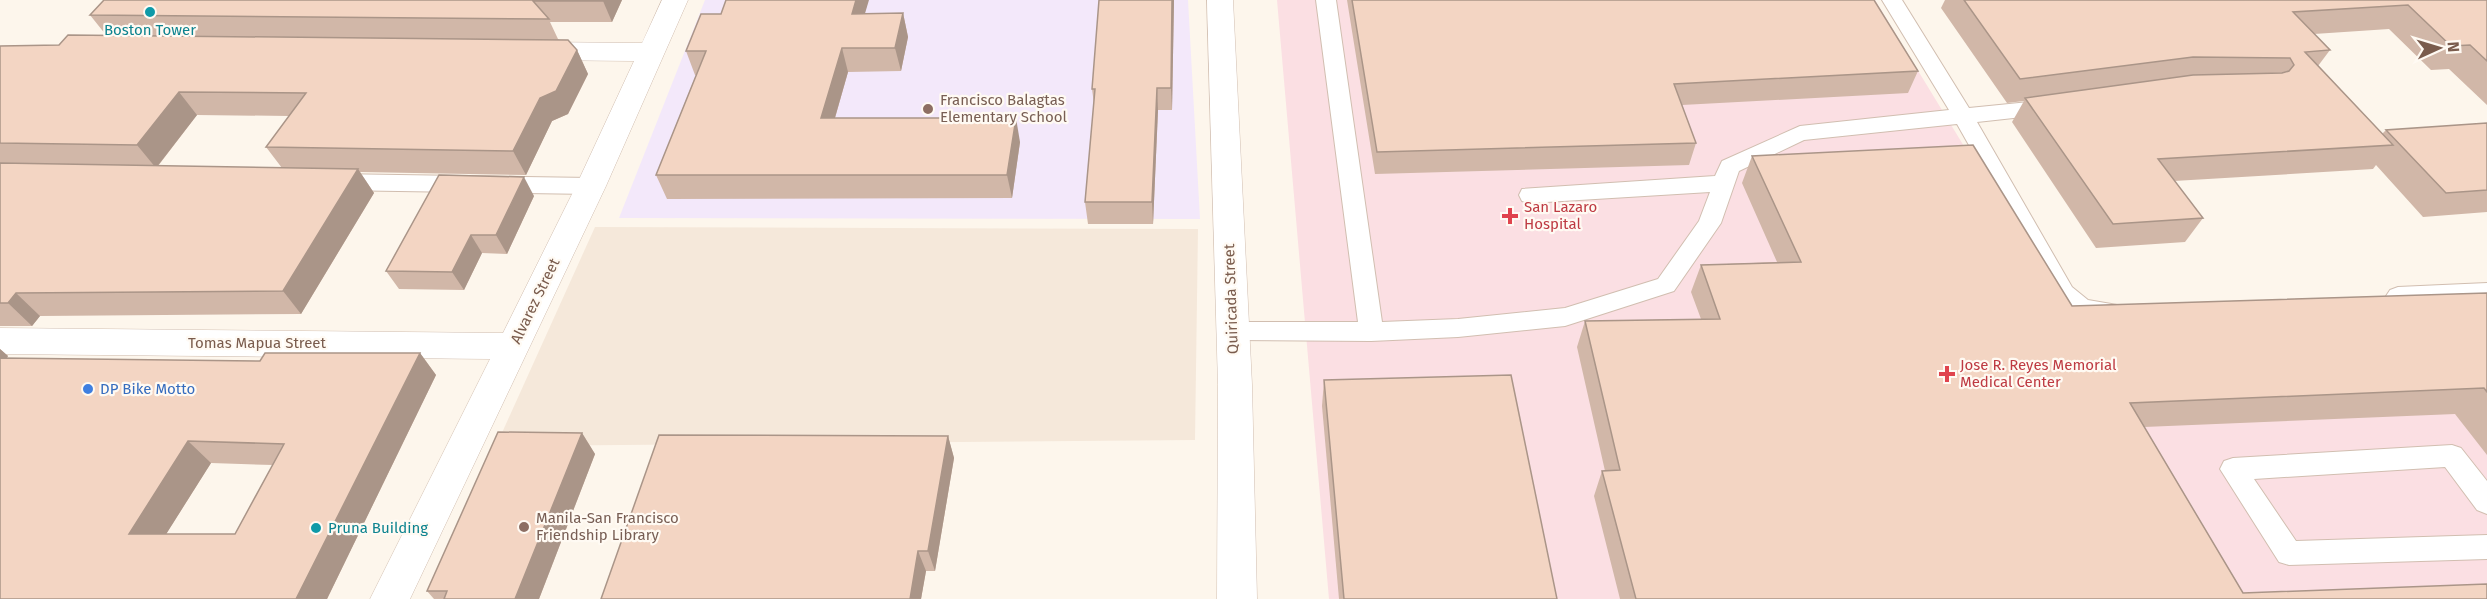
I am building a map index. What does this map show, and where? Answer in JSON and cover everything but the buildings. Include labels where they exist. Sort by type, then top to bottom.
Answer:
[{"type":"street","name":"Alvarez Street","points":[[390,599],[591,186],[675,0]]},
{"type":"street","name":"Quiricada Street","points":[[1220,0],[1232,331],[1237,599]]},
{"type":"street","points":[[509,51],[651,52]]},
{"type":"street","name":"Tomas Mapua Street","points":[[0,340],[514,346]]},
{"type":"lane","points":[[1326,0],[1355,198],[1371,332]]},
{"type":"lane","points":[[1892,0],[1964,118],[2064,293],[2081,308],[2107,312],[2131,311]]},
{"type":"lane","points":[[1232,331],[1371,332],[1458,328],[1565,317],[1666,285],[1710,223],[1730,166],[1800,133],[1964,118],[2070,104]]},
{"type":"lane","points":[[314,182],[591,186]]},
{"type":"lane","points":[[1530,195],[1649,186],[1724,184]]},
{"type":"lane","points":[[2380,297],[2487,292]]},
{"type":"lane","points":[[2487,502],[2452,456],[2233,469],[2289,554],[2487,547]]},
{"type":"shaded area","name":"Francisco Balagtas Elementary School","points":[[705,0],[1188,0],[1200,219],[619,218]]},
{"type":"shaded area","name":"Jose R. Reyes Memorial Medical Center","points":[[1277,0],[1875,0],[1973,161],[2066,326],[2487,309],[2487,599],[1329,599]]},
{"type":"shaded area","points":[[595,227],[1198,229],[1195,440],[496,446]]},
{"type":"place","name":"Boston Tower","points":[[150,12]]},
{"type":"place","name":"Francisco Balagtas Elementary School","points":[[928,109]]},
{"type":"place","name":"San Lazaro Hospital","points":[[1510,216]]},
{"type":"place","name":"Jose R. Reyes Memorial Medical Center","points":[[1947,374]]},
{"type":"place","name":"DP Bike Motto","points":[[88,389]]},
{"type":"place","name":"Manila-San Francisco Friendship Library","points":[[524,527]]},
{"type":"place","name":"Pruna Building","points":[[316,528]]}]
